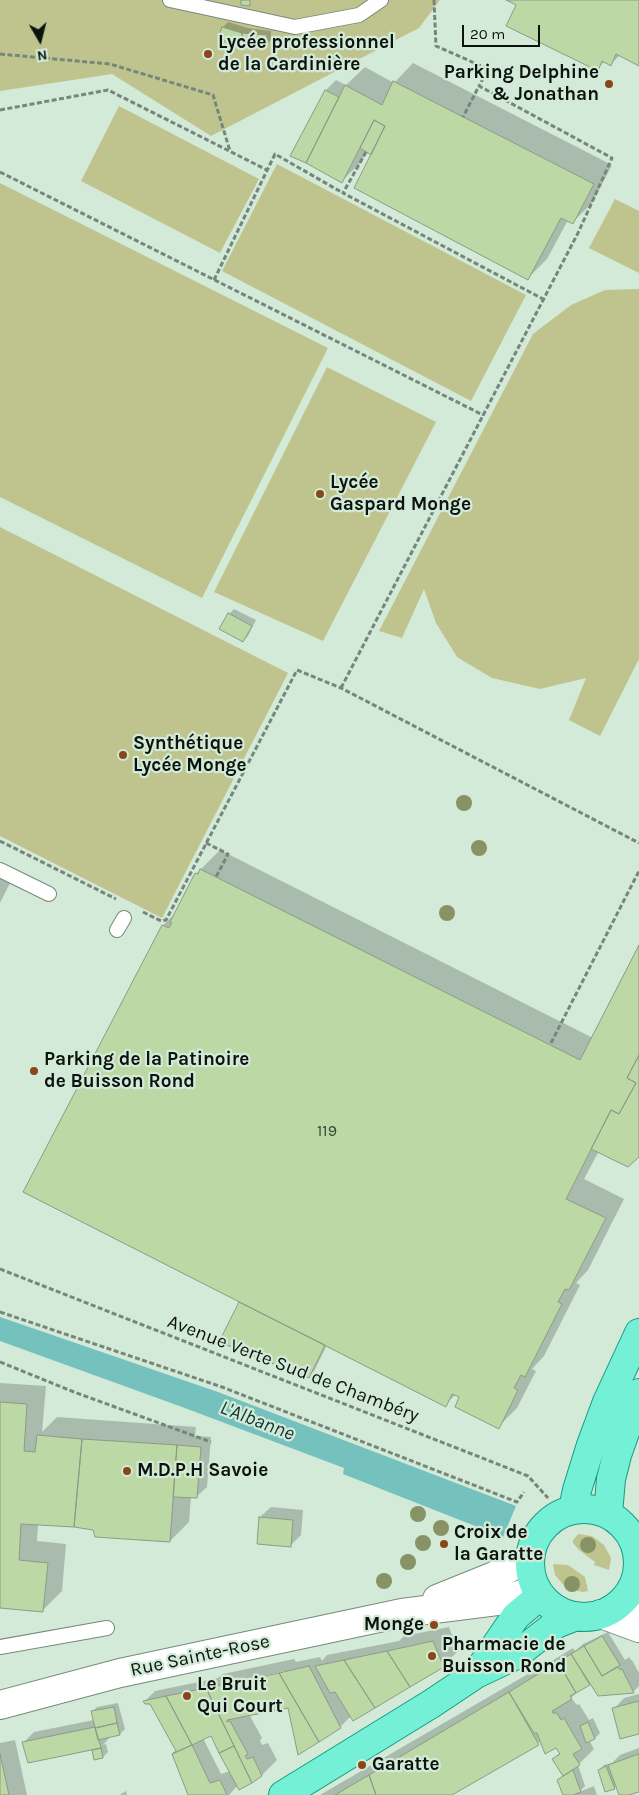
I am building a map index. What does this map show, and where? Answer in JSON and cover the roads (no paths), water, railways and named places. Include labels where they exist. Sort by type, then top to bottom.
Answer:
[{"type":"main road","points":[[568,1511],[606,1402],[639,1333]]},
{"type":"main road","points":[[608,1514],[611,1480],[617,1455],[639,1393]]},
{"type":"main road","points":[[585,1508],[608,1514],[623,1524],[636,1539],[638,1569],[635,1592],[612,1609],[601,1614],[588,1617],[561,1613],[549,1605],[538,1592],[530,1574],[529,1558],[532,1545],[546,1523],[568,1511],[585,1508]]},
{"type":"main road","name":"Rue Sainte-Rose","points":[[402,1613],[494,1576],[529,1558]]},
{"type":"main road","points":[[476,1674],[516,1616],[538,1592]]},
{"type":"main road","name":"Rue Sainte-Rose","points":[[0,1705],[120,1673],[402,1613],[505,1600],[538,1592]]},
{"type":"main road","points":[[601,1614],[639,1628]]},
{"type":"main road","points":[[282,1795],[431,1704],[476,1674],[516,1655],[556,1624],[574,1616]]},
{"type":"lane","points":[[170,0],[295,27],[360,15],[381,0]]},
{"type":"lane","points":[[0,870],[49,894]]},
{"type":"lane","points":[[0,1647],[107,1628]]},
{"type":"water","name":"L'Albanne","points":[[0,1317],[218,1392],[516,1506],[503,1537],[343,1474],[344,1468],[0,1341]]},
{"type":"place","name":"Lycée professionnel de la Cardinière","points":[[208,54]]},
{"type":"place","name":"Parking Delphine & Jonathan","points":[[609,84]]},
{"type":"place","name":"Lycée Gaspard Monge","points":[[320,494]]},
{"type":"place","name":"Synthétique Lycée Monge","points":[[123,755]]},
{"type":"place","name":"Parking de la Patinoire de Buisson Rond","points":[[34,1071]]},
{"type":"place","name":"M.D.P.H Savoie","points":[[127,1471]]},
{"type":"place","name":"Croix de la Garatte","points":[[444,1544]]},
{"type":"place","name":"Monge","points":[[434,1625]]},
{"type":"place","name":"Pharmacie de Buisson Rond","points":[[432,1656]]},
{"type":"place","name":"Le Bruit Qui Court","points":[[187,1696]]},
{"type":"place","name":"Garatte","points":[[362,1765]]}]
